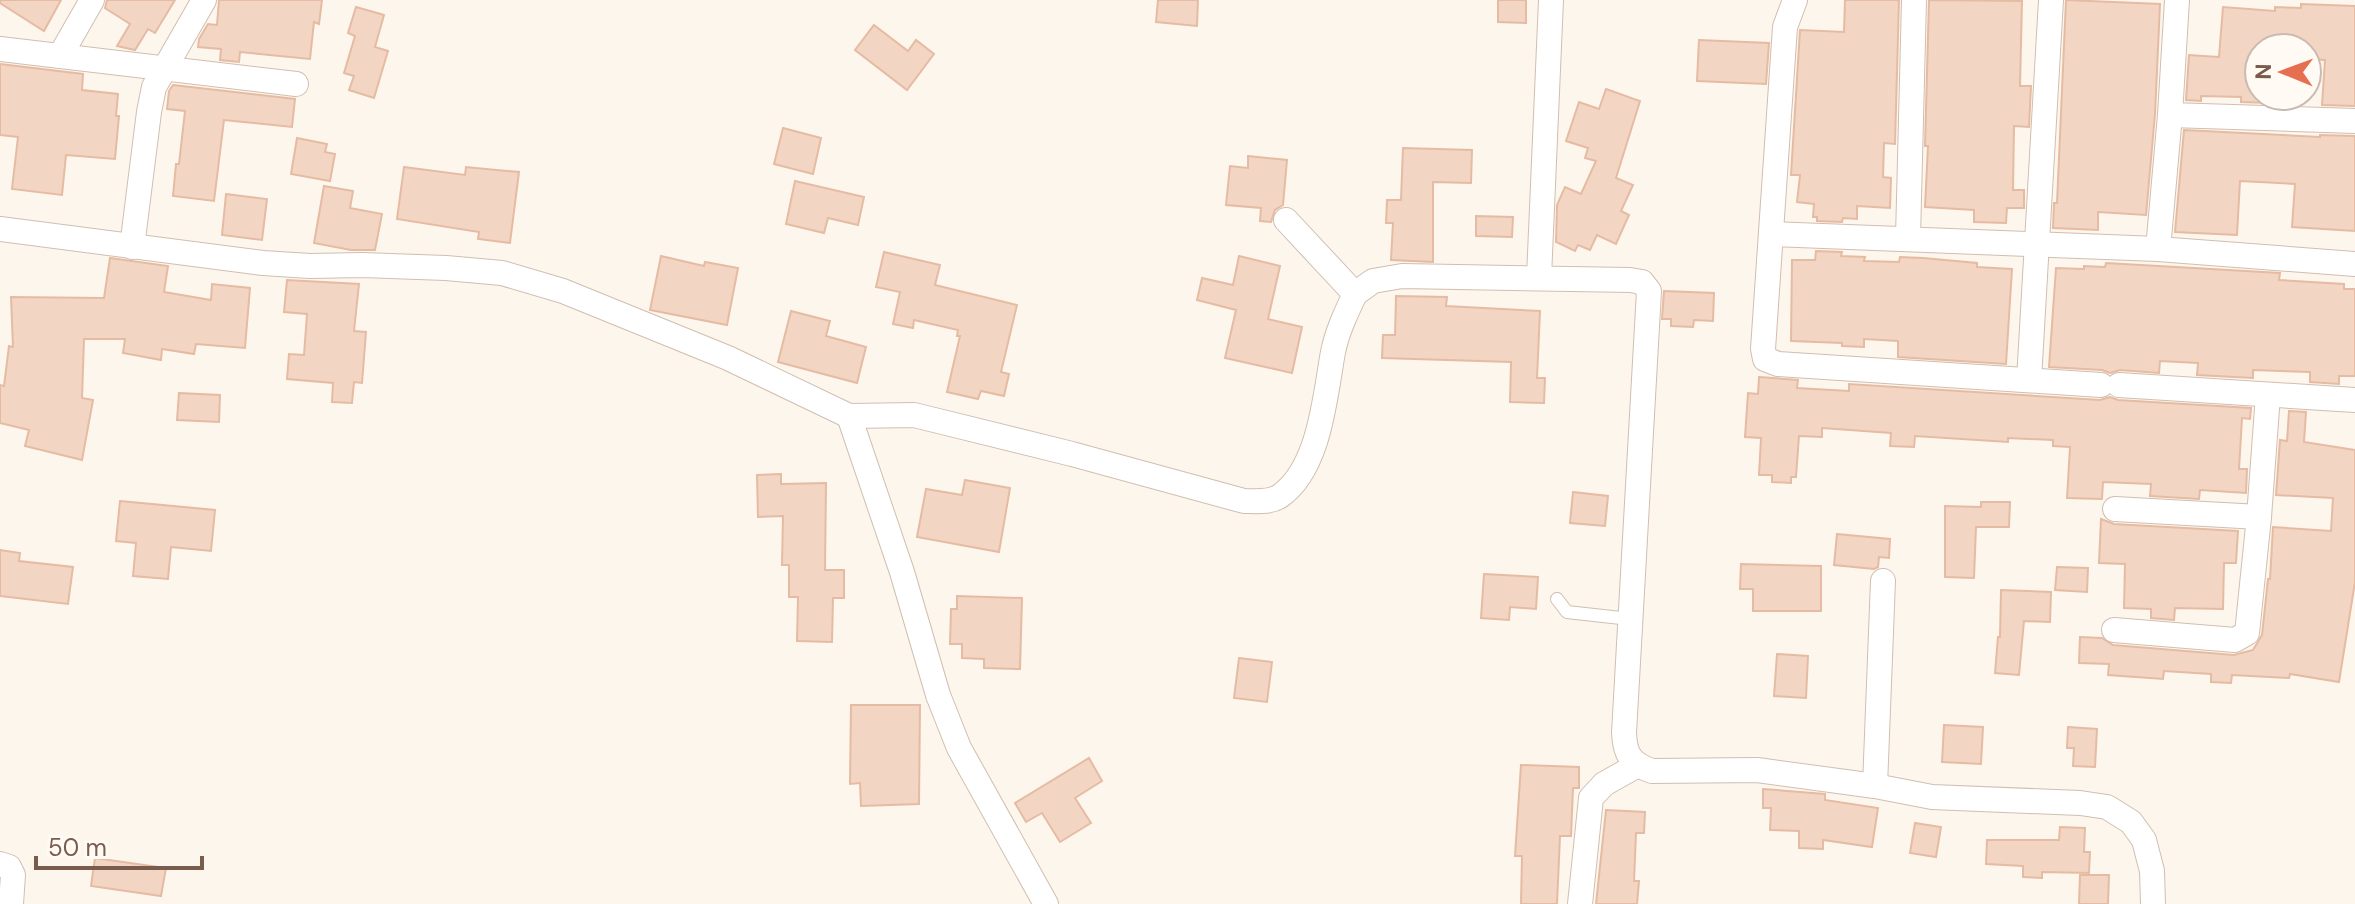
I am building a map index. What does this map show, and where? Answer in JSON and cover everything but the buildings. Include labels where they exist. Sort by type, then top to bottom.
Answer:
[{"type":"street","points":[[60,56],[92,0]]},
{"type":"street","points":[[132,247],[154,87],[204,0]]},
{"type":"street","points":[[1539,277],[1551,0]]},
{"type":"street","points":[[1795,0],[1785,27],[1763,349],[1763,355],[1769,362],[2355,400]]},
{"type":"street","points":[[1908,238],[1914,0]]},
{"type":"street","points":[[2029,380],[2051,0]]},
{"type":"street","points":[[2158,249],[2177,0]]},
{"type":"street","points":[[0,49],[296,84]]},
{"type":"street","points":[[2170,115],[2355,121]]},
{"type":"street","points":[[1286,220],[1355,294]]},
{"type":"street","points":[[0,229],[310,266],[446,268],[502,273],[563,291],[714,352],[849,416],[914,415],[1244,501],[1278,497],[1294,481],[1322,418],[1338,337],[1355,294],[1373,281],[1402,276],[1539,277],[1642,282],[1649,291],[1624,733],[1624,751],[1636,766],[1652,771],[1757,770],[1932,797],[2080,803],[2107,807],[2131,822],[2144,840],[2152,871],[2153,904]]},
{"type":"street","points":[[1771,234],[2158,249],[2355,264]]},
{"type":"street","points":[[2114,630],[2235,640],[2247,633],[2268,395]]},
{"type":"street","points":[[849,416],[902,572],[938,695],[959,748],[1046,904]]},
{"type":"street","points":[[2115,509],[2259,517]]},
{"type":"street","points":[[1875,786],[1883,581]]},
{"type":"street","points":[[1580,904],[1591,798],[1604,784],[1636,766]]},
{"type":"street","points":[[0,864],[9,867],[13,875],[11,904]]},
{"type":"lane","points":[[1557,599],[1567,612],[1630,619]]}]
